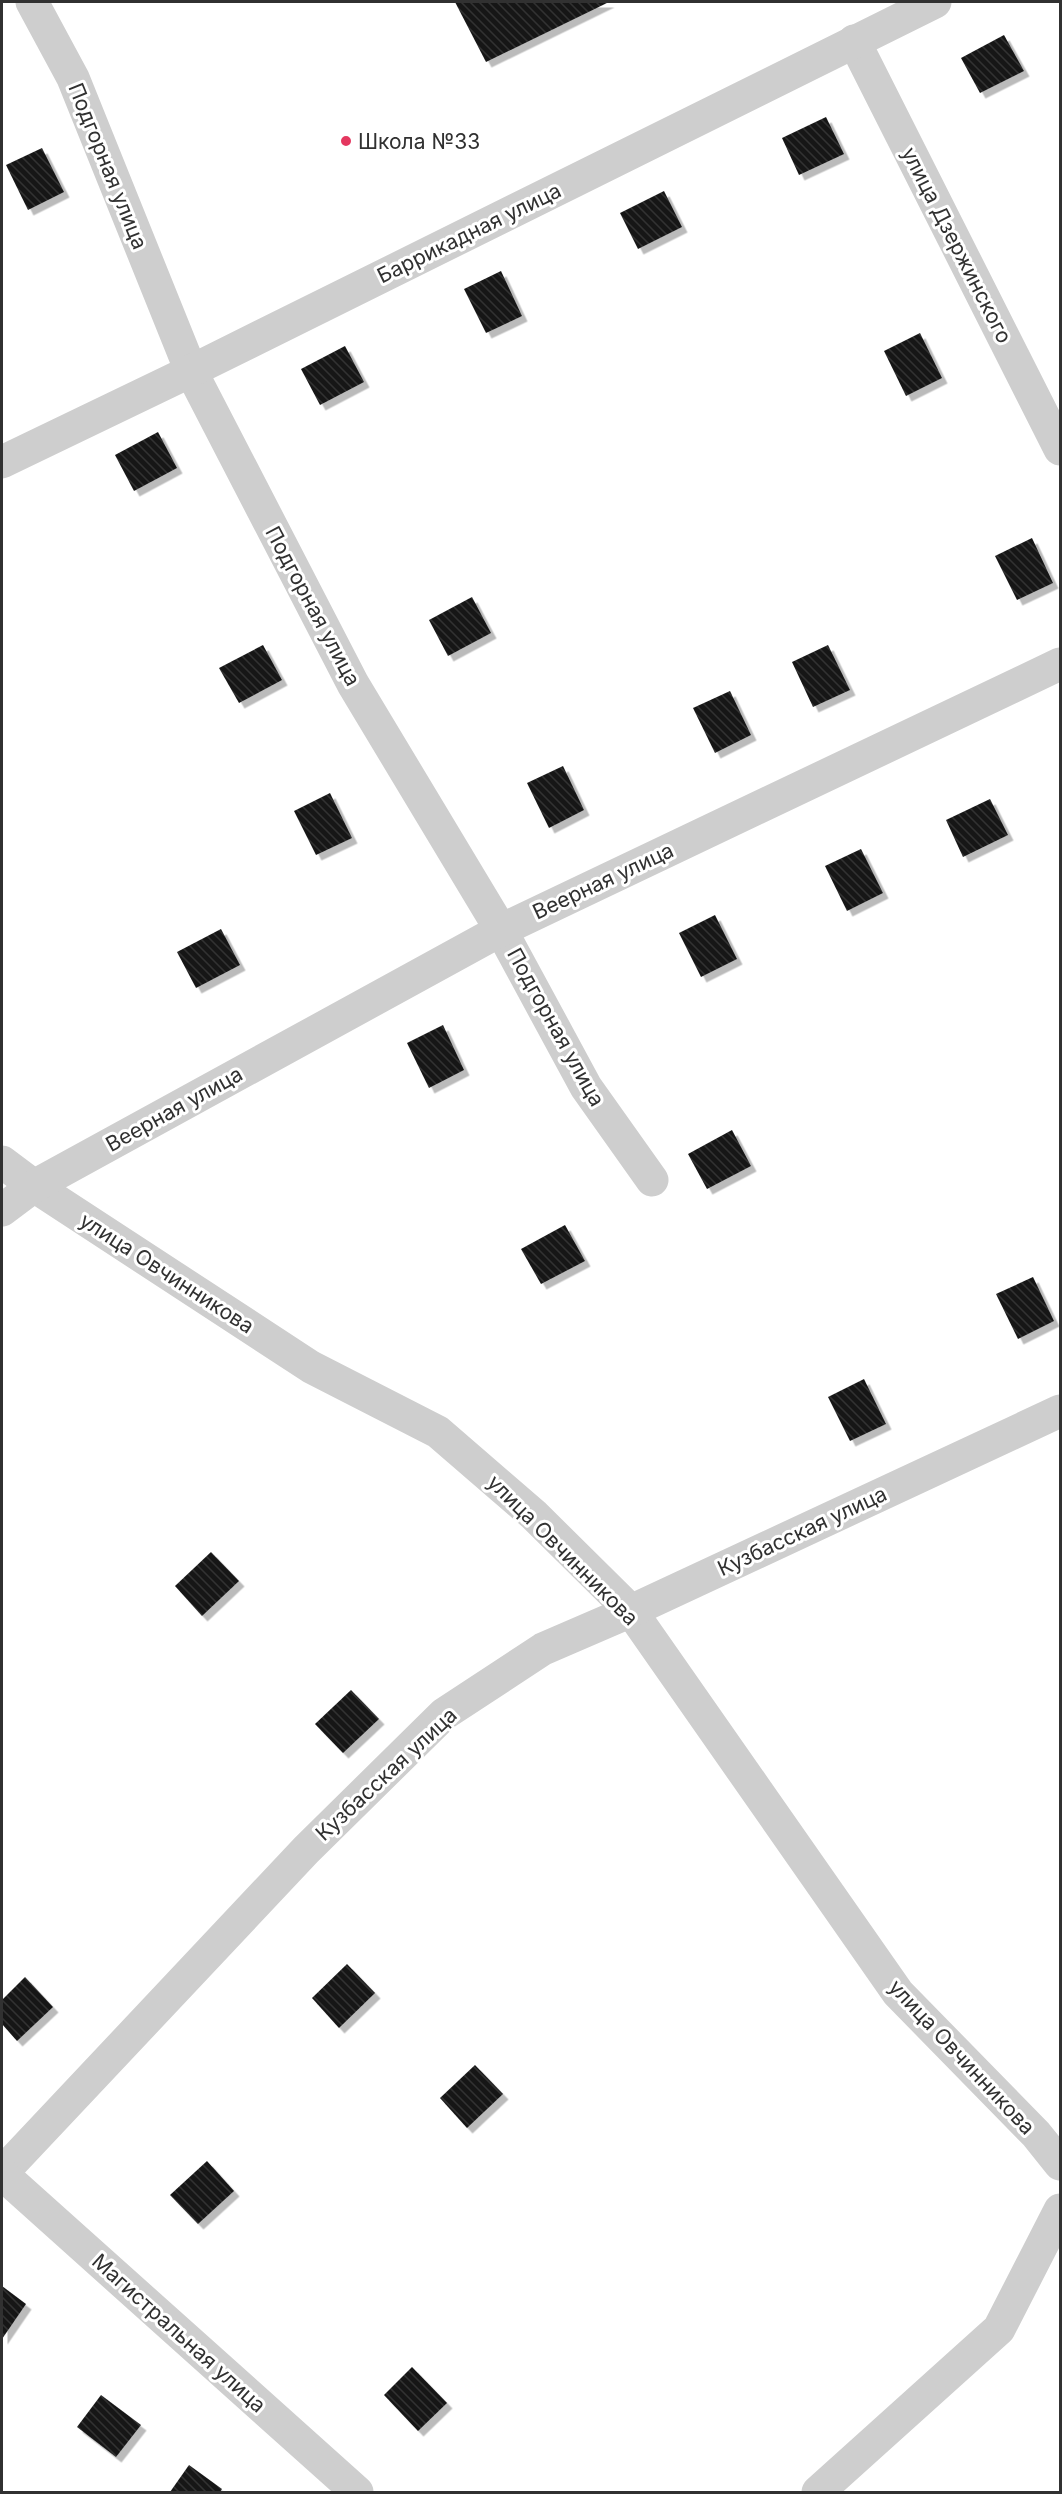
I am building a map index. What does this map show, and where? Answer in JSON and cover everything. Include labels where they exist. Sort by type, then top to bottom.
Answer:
[{"type":"street","name":"Подгорная улица","points":[[32,2],[73,78],[191,371],[353,684],[501,930],[586,1087],[652,1180]]},
{"type":"street","name":"Баррикадная улица","points":[[2,462],[191,371],[935,2]]},
{"type":"street","name":"улица Дзержинского","points":[[854,41],[1060,449]]},
{"type":"street","name":"Веерная улица","points":[[2,1210],[34,1186],[501,930],[1060,664]]},
{"type":"street","name":"улица Овчинникова","points":[[2,1162],[34,1186],[310,1367],[438,1432],[534,1515],[631,1611],[898,1993],[1036,2134],[1060,2164]]},
{"type":"street","name":"Кузбасская улица","points":[[2,2174],[298,1858],[444,1714],[543,1649],[631,1611],[1060,1411]]},
{"type":"street","name":"Магистральная улица","points":[[2,2174],[357,2493]]},
{"type":"street","points":[[818,2493],[999,2329],[1060,2211]]},
{"type":"building","points":[[455,2],[609,2],[486,62]]},
{"type":"building","points":[[1004,35],[1024,71],[980,93],[961,58]]},
{"type":"building","points":[[826,117],[844,154],[799,175],[782,138]]},
{"type":"building","points":[[42,148],[64,192],[28,210],[6,165]]},
{"type":"building","points":[[664,191],[682,227],[638,249],[620,213]]},
{"type":"building","points":[[501,271],[522,316],[486,333],[464,289]]},
{"type":"building","points":[[920,333],[942,378],[906,396],[884,351]]},
{"type":"building","points":[[345,346],[364,382],[320,405],[301,369]]},
{"type":"building","points":[[158,432],[177,468],[134,491],[115,455]]},
{"type":"building","points":[[1032,538],[1053,583],[1017,600],[995,556]]},
{"type":"building","points":[[472,597],[491,633],[448,656],[429,620]]},
{"type":"building","points":[[263,645],[282,680],[239,703],[219,668]]},
{"type":"building","points":[[828,645],[850,690],[813,707],[792,662]]},
{"type":"building","points":[[730,691],[751,735],[715,753],[693,708]]},
{"type":"building","points":[[563,766],[584,810],[549,828],[527,783]]},
{"type":"building","points":[[330,793],[352,838],[316,855],[294,811]]},
{"type":"building","points":[[990,799],[1008,835],[963,857],[946,820]]},
{"type":"building","points":[[861,849],[883,893],[847,911],[825,866]]},
{"type":"building","points":[[715,915],[737,959],[701,977],[679,933]]},
{"type":"building","points":[[221,929],[240,965],[196,988],[177,952]]},
{"type":"building","points":[[443,1025],[464,1070],[429,1088],[407,1043]]},
{"type":"building","points":[[732,1130],[751,1166],[707,1189],[688,1154]]},
{"type":"building","points":[[565,1225],[585,1261],[541,1284],[521,1249]]},
{"type":"building","points":[[1033,1277],[1054,1321],[1018,1339],[996,1294]]},
{"type":"building","points":[[864,1379],[886,1424],[850,1441],[828,1397]]},
{"type":"building","points":[[211,1552],[239,1581],[202,1616],[175,1586]]},
{"type":"building","points":[[351,1690],[379,1719],[343,1753],[315,1724]]},
{"type":"building","points":[[347,1964],[375,1993],[339,2028],[312,1998]]},
{"type":"building","points":[[25,1977],[53,2007],[17,2041],[2,2024],[2,2000]]},
{"type":"building","points":[[475,2065],[503,2094],[467,2128],[440,2098]]},
{"type":"building","points":[[207,2161],[234,2191],[198,2224],[170,2195]]},
{"type":"building","points":[[2,2286],[26,2304],[2,2339]]},
{"type":"building","points":[[412,2367],[447,2403],[418,2431],[384,2395]]},
{"type":"building","points":[[101,2395],[141,2425],[116,2457],[77,2427]]},
{"type":"building","points":[[189,2465],[222,2489],[220,2492],[170,2492]]},
{"type":"place","name":"Школа №33","points":[[346,141]]}]
